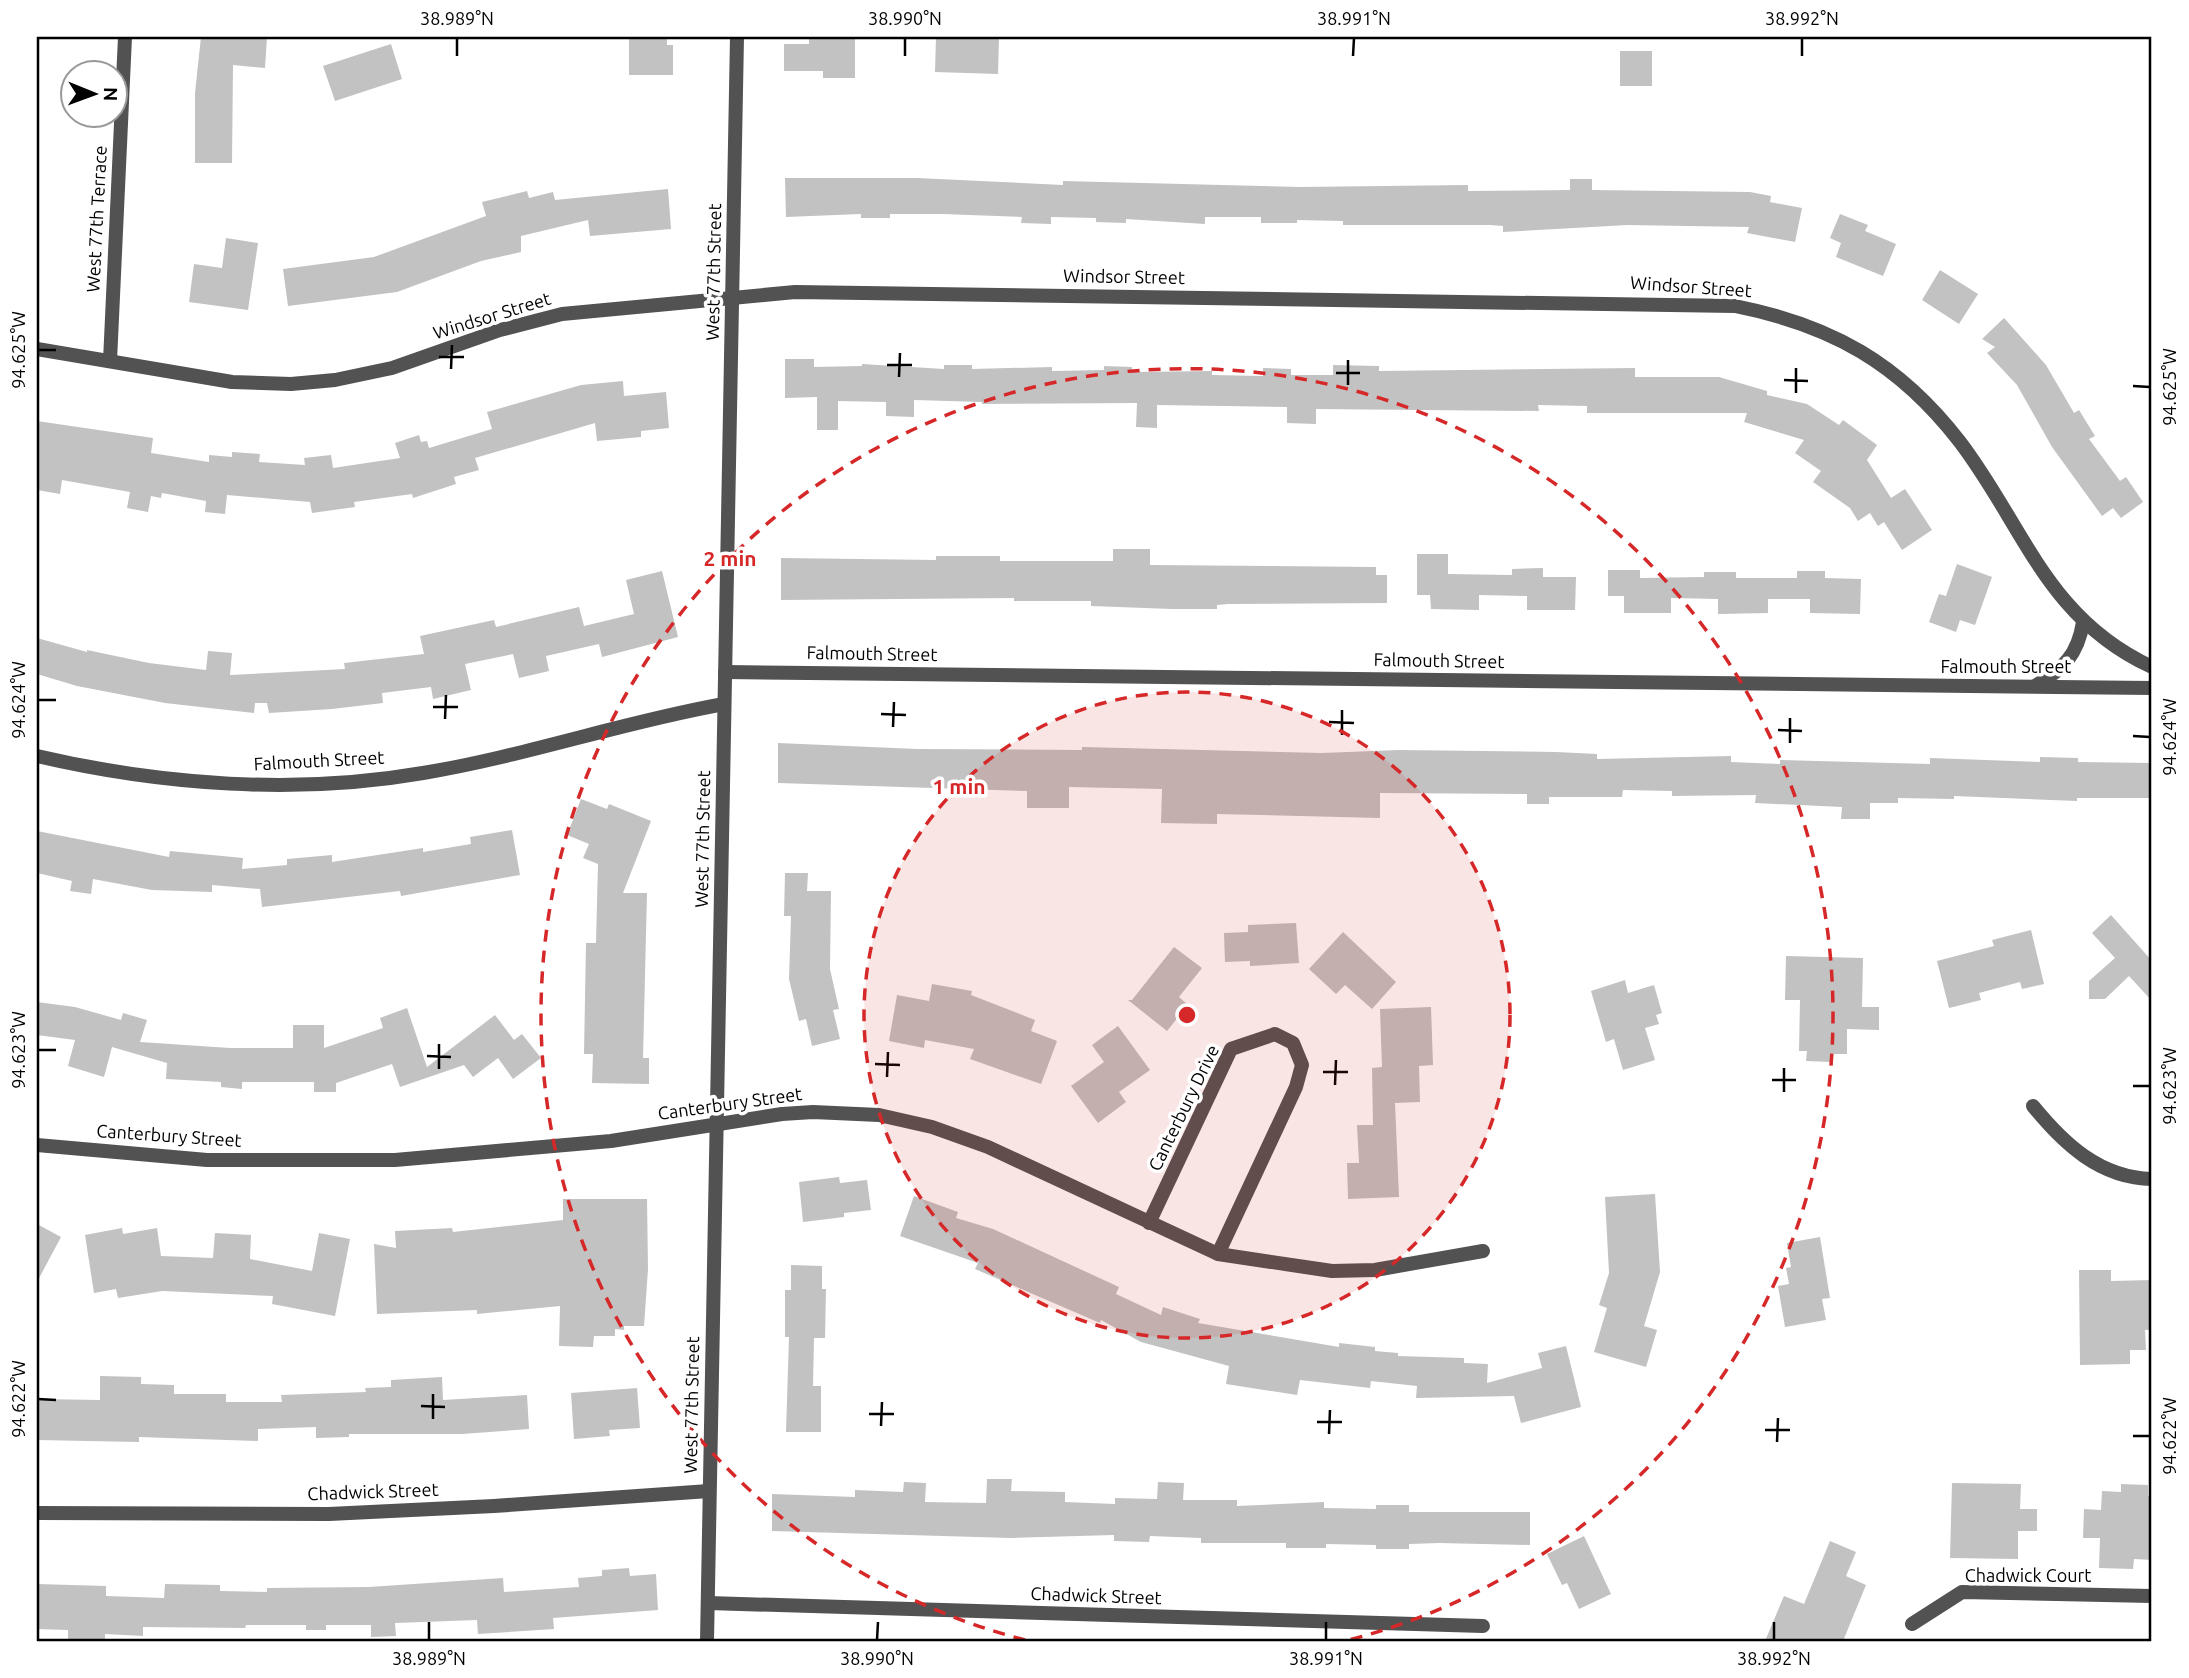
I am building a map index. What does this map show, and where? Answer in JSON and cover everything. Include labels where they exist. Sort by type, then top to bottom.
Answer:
[{"type":"street","name":"West 77th Terrace","points":[[110,361],[125,37]]},
{"type":"street","name":"West 77th Street","points":[[707,1641],[737,37]]},
{"type":"street","name":"Windsor Street","points":[[37,349],[232,382],[313,382],[392,368],[500,330],[562,314],[795,292],[1697,303],[1777,314],[1833,334],[1864,351],[1892,371],[1932,408],[1961,444],[2038,568],[2083,622],[2127,655],[2152,667]]},
{"type":"street","points":[[2035,686],[2070,662],[2080,643],[2083,622]]},
{"type":"street","name":"Falmouth Street","points":[[725,672],[2152,688]]},
{"type":"street","name":"Falmouth Street","points":[[37,756],[166,779],[246,784],[338,782],[421,774],[505,757],[668,714],[724,704]]},
{"type":"street","name":"Canterbury Drive","points":[[1149,1223],[1231,1049],[1275,1034],[1293,1043],[1302,1065],[1296,1087],[1218,1254]]},
{"type":"street","points":[[2033,1106],[2058,1136],[2078,1153],[2107,1169],[2152,1179]]},
{"type":"street","name":"Canterbury Street","points":[[37,1145],[207,1160],[395,1160],[523,1151],[813,1112],[879,1115],[932,1127],[988,1147],[1218,1254],[1290,1267],[1343,1271],[1375,1270],[1483,1251]]},
{"type":"street","name":"Chadwick Street","points":[[37,1513],[329,1514],[709,1491]]},
{"type":"street","name":"Chadwick Court","points":[[1912,1624],[1962,1592],[2152,1596]]},
{"type":"street","name":"Chadwick Street","points":[[708,1603],[1483,1626]]},
{"type":"building","points":[[201,37],[267,37],[265,68],[233,65],[232,163],[195,163],[195,93]]},
{"type":"building","points":[[629,37],[667,37],[667,45],[673,45],[673,75],[629,75]]},
{"type":"building","points":[[809,37],[855,37],[855,78],[823,78],[823,71],[784,71],[784,44],[809,44]]},
{"type":"building","points":[[936,37],[999,37],[998,74],[935,72]]},
{"type":"building","points":[[391,44],[402,79],[335,101],[323,66]]},
{"type":"building","points":[[1620,51],[1652,51],[1652,86],[1620,86]]},
{"type":"building","points":[[785,178],[917,178],[1063,185],[1063,181],[1300,187],[1468,185],[1468,191],[1570,190],[1570,179],[1592,179],[1592,190],[1750,192],[1771,196],[1770,202],[1802,208],[1795,242],[1747,233],[1749,227],[1628,225],[1503,232],[1503,226],[1490,225],[1343,225],[1343,221],[1297,220],[1297,223],[1261,223],[1261,217],[1205,217],[1205,224],[1126,219],[1126,223],[1096,222],[1096,218],[1051,217],[1051,224],[1021,223],[1022,217],[942,214],[890,214],[890,218],[861,218],[861,214],[786,217]]},
{"type":"building","points":[[668,189],[671,229],[590,236],[588,220],[521,236],[521,252],[481,261],[397,292],[288,306],[283,269],[374,257],[486,216],[482,202],[527,191],[529,198],[553,192],[555,200]]},
{"type":"building","points":[[1840,214],[1868,225],[1865,231],[1896,244],[1883,276],[1836,257],[1841,243],[1830,238]]},
{"type":"building","points":[[226,238],[258,243],[248,310],[189,302],[194,264],[222,268]]},
{"type":"building","points":[[1940,270],[1978,294],[1959,324],[1922,300]]},
{"type":"building","points":[[2004,318],[2046,365],[2074,413],[2079,410],[2095,436],[2089,439],[2120,481],[2126,477],[2143,502],[2121,518],[2113,508],[2102,516],[2052,447],[2017,385],[1987,353],[1995,347],[1982,339]]},
{"type":"building","points":[[785,359],[814,359],[814,367],[862,364],[944,369],[944,365],[972,365],[972,369],[1052,367],[1052,371],[1104,370],[1104,366],[1132,367],[1132,372],[1212,371],[1212,375],[1263,376],[1263,368],[1291,369],[1291,375],[1333,375],[1333,365],[1379,366],[1379,371],[1635,368],[1635,377],[1719,377],[1767,391],[1767,395],[1807,404],[1839,425],[1843,420],[1877,445],[1867,460],[1891,498],[1905,489],[1932,530],[1902,550],[1884,522],[1878,526],[1870,513],[1858,521],[1850,508],[1813,482],[1821,471],[1795,453],[1804,440],[1744,422],[1747,413],[1587,413],[1587,406],[1538,405],[1539,411],[1316,409],[1316,424],[1287,423],[1287,407],[1157,405],[1157,428],[1136,427],[1137,403],[982,404],[914,400],[914,417],[886,416],[886,402],[838,401],[838,430],[817,430],[817,397],[785,398]]},
{"type":"building","points":[[623,381],[624,396],[666,392],[669,428],[641,431],[641,437],[597,441],[595,423],[475,458],[479,470],[454,477],[456,484],[413,498],[412,494],[354,502],[355,507],[312,513],[310,502],[227,495],[225,514],[205,512],[206,501],[162,493],[161,498],[151,496],[148,512],[127,508],[130,492],[62,480],[60,494],[37,490],[37,421],[153,438],[151,453],[209,462],[209,455],[232,457],[232,452],[260,454],[259,462],[305,465],[304,458],[331,455],[333,468],[400,458],[395,443],[419,435],[421,442],[427,441],[429,448],[492,429],[487,412],[581,385]]},
{"type":"building","points":[[1113,549],[1150,549],[1150,565],[1376,567],[1376,575],[1387,575],[1387,603],[1228,604],[1217,605],[1217,609],[1172,609],[1091,606],[1091,601],[1014,601],[1014,598],[781,600],[781,558],[936,560],[936,556],[1000,556],[1000,561],[1113,561]]},
{"type":"building","points":[[1417,554],[1448,554],[1448,574],[1512,575],[1512,569],[1543,568],[1543,577],[1576,577],[1575,610],[1527,610],[1527,596],[1479,595],[1479,610],[1431,609],[1430,595],[1417,595]]},
{"type":"building","points":[[1957,564],[1992,577],[1975,625],[1960,620],[1956,632],[1929,622],[1939,594],[1946,596]]},
{"type":"building","points":[[1608,570],[1640,570],[1640,578],[1704,577],[1704,572],[1736,572],[1736,578],[1797,578],[1797,571],[1825,571],[1825,578],[1861,579],[1860,614],[1810,613],[1810,599],[1768,599],[1768,613],[1718,614],[1718,599],[1671,598],[1671,613],[1624,613],[1624,596],[1608,596]]},
{"type":"building","points":[[662,571],[678,637],[602,657],[599,644],[546,656],[549,671],[519,678],[513,654],[465,664],[471,690],[433,699],[431,687],[382,693],[383,703],[332,709],[269,713],[267,703],[255,703],[254,713],[165,703],[77,686],[37,674],[37,638],[87,652],[206,670],[208,651],[232,653],[230,675],[345,669],[344,663],[424,654],[420,636],[494,620],[496,627],[579,607],[584,626],[634,614],[626,580]]},
{"type":"building","points":[[778,743],[917,749],[1082,750],[1082,747],[1322,753],[1399,750],[1556,752],[1597,754],[1597,759],[1731,756],[1731,762],[1780,764],[1780,760],[1930,764],[1930,758],[2040,762],[2040,757],[2078,758],[2078,762],[2152,763],[2152,798],[2077,798],[2077,801],[1954,796],[1954,799],[1898,798],[1898,803],[1870,803],[1870,819],[1841,819],[1842,807],[1755,803],[1756,795],[1672,796],[1672,791],[1623,790],[1622,797],[1549,797],[1549,804],[1527,804],[1527,794],[1380,793],[1380,818],[1217,814],[1217,824],[1161,823],[1162,789],[1069,787],[1069,808],[1027,808],[1027,791],[778,783]]},
{"type":"building","points":[[581,799],[607,809],[609,804],[651,821],[623,893],[647,893],[643,1058],[649,1058],[649,1084],[592,1083],[593,1054],[584,1054],[586,943],[596,943],[598,864],[583,858],[589,844],[567,835]]},
{"type":"building","points":[[512,830],[520,875],[401,896],[400,891],[262,907],[260,889],[212,885],[212,892],[152,890],[93,879],[91,894],[70,891],[72,881],[37,873],[37,831],[169,857],[170,851],[243,858],[242,869],[287,865],[287,859],[332,855],[332,862],[423,848],[423,852],[471,844],[470,837]]},
{"type":"building","points":[[785,873],[808,873],[807,891],[831,891],[830,969],[839,1009],[833,1010],[840,1039],[812,1046],[806,1019],[799,1021],[789,979],[791,916],[784,916]]},
{"type":"building","points":[[2111,915],[2152,961],[2152,1001],[2129,976],[2105,999],[2089,999],[2089,981],[2115,958],[2092,933]]},
{"type":"building","points":[[1296,923],[1299,963],[1250,966],[1250,961],[1225,962],[1224,933],[1248,932],[1248,925]]},
{"type":"building","points":[[2031,930],[2044,984],[2022,989],[2020,982],[1979,993],[1981,1000],[1949,1008],[1937,961],[1994,946],[1992,940]]},
{"type":"building","points":[[1343,932],[1396,982],[1372,1009],[1345,985],[1336,994],[1309,969]]},
{"type":"building","points":[[1174,947],[1202,968],[1179,997],[1188,1005],[1167,1031],[1128,1000],[1132,1000]]},
{"type":"building","points":[[1786,956],[1863,958],[1862,1007],[1879,1007],[1879,1030],[1847,1029],[1847,1054],[1831,1054],[1831,1062],[1806,1061],[1807,1051],[1799,1051],[1800,1000],[1785,1000]]},
{"type":"building","points":[[1625,980],[1628,993],[1654,985],[1662,1013],[1656,1015],[1659,1024],[1645,1028],[1655,1060],[1623,1070],[1614,1039],[1606,1042],[1591,991]]},
{"type":"building","points":[[932,984],[972,991],[971,995],[1035,1020],[1031,1031],[1057,1041],[1041,1084],[970,1059],[974,1049],[925,1040],[924,1048],[889,1041],[897,995],[929,1001]]},
{"type":"building","points":[[37,1002],[75,1007],[121,1020],[123,1013],[147,1020],[140,1042],[230,1048],[293,1048],[293,1025],[324,1025],[324,1048],[383,1028],[380,1018],[407,1008],[427,1067],[495,1015],[514,1040],[522,1034],[541,1058],[513,1079],[498,1058],[473,1077],[464,1065],[400,1087],[392,1064],[336,1083],[336,1092],[314,1092],[314,1082],[242,1082],[242,1089],[221,1087],[221,1082],[166,1079],[167,1063],[112,1047],[104,1077],[68,1066],[75,1040],[37,1035]]},
{"type":"building","points":[[1431,1007],[1433,1065],[1419,1066],[1420,1102],[1395,1103],[1399,1197],[1348,1199],[1347,1163],[1359,1163],[1357,1125],[1373,1125],[1372,1068],[1382,1067],[1380,1009]]},
{"type":"building","points":[[1118,1026],[1150,1070],[1119,1092],[1126,1102],[1098,1123],[1071,1086],[1104,1062],[1092,1045]]},
{"type":"building","points":[[839,1177],[840,1183],[867,1180],[871,1210],[844,1213],[844,1217],[803,1222],[799,1182]]},
{"type":"building","points":[[1655,1194],[1660,1272],[1644,1326],[1657,1330],[1646,1367],[1594,1352],[1607,1308],[1599,1305],[1609,1273],[1605,1197]]},
{"type":"building","points":[[914,1196],[958,1212],[956,1218],[993,1229],[1119,1287],[1116,1294],[1161,1315],[1163,1307],[1200,1319],[1198,1323],[1339,1347],[1339,1343],[1375,1347],[1375,1351],[1398,1353],[1398,1356],[1464,1358],[1464,1363],[1488,1364],[1487,1383],[1542,1368],[1538,1353],[1566,1346],[1581,1407],[1521,1423],[1514,1396],[1416,1398],[1417,1386],[1371,1381],[1370,1388],[1300,1380],[1297,1395],[1226,1384],[1229,1366],[1141,1342],[1101,1320],[1100,1323],[975,1269],[978,1263],[900,1236]]},
{"type":"building","points":[[563,1199],[647,1199],[648,1269],[644,1326],[615,1329],[615,1336],[594,1336],[593,1347],[559,1346],[560,1306],[477,1314],[477,1310],[377,1314],[374,1244],[396,1248],[395,1231],[452,1228],[453,1232],[563,1220]]},
{"type":"building","points":[[37,1224],[61,1237],[37,1282]]},
{"type":"building","points":[[122,1228],[123,1234],[157,1228],[161,1256],[213,1258],[215,1233],[251,1235],[250,1259],[312,1271],[319,1233],[350,1239],[335,1316],[272,1304],[273,1296],[162,1291],[118,1298],[116,1289],[94,1293],[85,1235]]},
{"type":"building","points":[[1820,1237],[1830,1298],[1822,1299],[1826,1320],[1785,1327],[1778,1286],[1789,1284],[1786,1268],[1791,1267],[1787,1243]]},
{"type":"building","points":[[791,1265],[822,1266],[822,1289],[826,1289],[825,1338],[814,1338],[813,1386],[821,1386],[821,1432],[786,1432],[789,1337],[785,1337],[785,1290],[791,1290]]},
{"type":"building","points":[[2079,1270],[2111,1270],[2111,1281],[2152,1280],[2152,1330],[2145,1330],[2146,1350],[2130,1350],[2130,1364],[2080,1365]]},
{"type":"building","points":[[100,1376],[141,1377],[141,1384],[174,1385],[174,1394],[226,1394],[226,1402],[282,1402],[281,1395],[366,1392],[365,1388],[391,1387],[391,1380],[442,1377],[443,1400],[527,1395],[529,1429],[462,1434],[349,1434],[349,1437],[316,1438],[316,1427],[258,1429],[258,1441],[139,1437],[139,1442],[37,1440],[37,1399],[100,1400]]},
{"type":"building","points":[[637,1388],[640,1428],[609,1430],[610,1436],[574,1439],[571,1393]]},
{"type":"building","points":[[987,1479],[1012,1479],[1011,1491],[1065,1492],[1065,1502],[1115,1504],[1115,1498],[1157,1499],[1158,1482],[1184,1483],[1183,1500],[1237,1500],[1237,1506],[1324,1502],[1324,1508],[1376,1509],[1376,1505],[1409,1505],[1409,1512],[1530,1512],[1530,1545],[1439,1543],[1409,1544],[1409,1549],[1376,1549],[1376,1545],[1326,1544],[1326,1548],[1286,1548],[1286,1543],[1201,1543],[1201,1538],[1150,1536],[1149,1542],[1114,1541],[1114,1535],[1011,1538],[772,1531],[772,1494],[855,1497],[855,1490],[903,1492],[904,1482],[926,1483],[925,1502],[986,1503]]},
{"type":"building","points":[[1952,1483],[2021,1484],[2020,1509],[2037,1509],[2037,1531],[2018,1531],[2018,1559],[1950,1558]]},
{"type":"building","points":[[2121,1484],[2148,1485],[2148,1496],[2152,1497],[2152,1560],[2134,1559],[2133,1569],[2099,1568],[2100,1538],[2083,1538],[2084,1509],[2101,1510],[2102,1491],[2121,1492]]},
{"type":"building","points":[[1584,1536],[1611,1594],[1579,1609],[1567,1583],[1562,1585],[1547,1554]]},
{"type":"building","points":[[1830,1541],[1856,1552],[1846,1576],[1866,1585],[1843,1641],[1765,1641],[1784,1596],[1804,1604]]},
{"type":"building","points":[[629,1568],[630,1576],[656,1574],[658,1610],[553,1618],[554,1629],[478,1634],[477,1620],[395,1623],[396,1636],[371,1637],[371,1625],[326,1625],[326,1630],[306,1630],[306,1625],[246,1625],[245,1628],[143,1627],[143,1636],[105,1634],[105,1641],[68,1641],[68,1630],[37,1629],[37,1584],[106,1586],[106,1596],[164,1598],[165,1584],[220,1585],[220,1591],[267,1592],[267,1588],[369,1587],[503,1578],[504,1592],[579,1587],[578,1578],[602,1576],[602,1570]]}]
